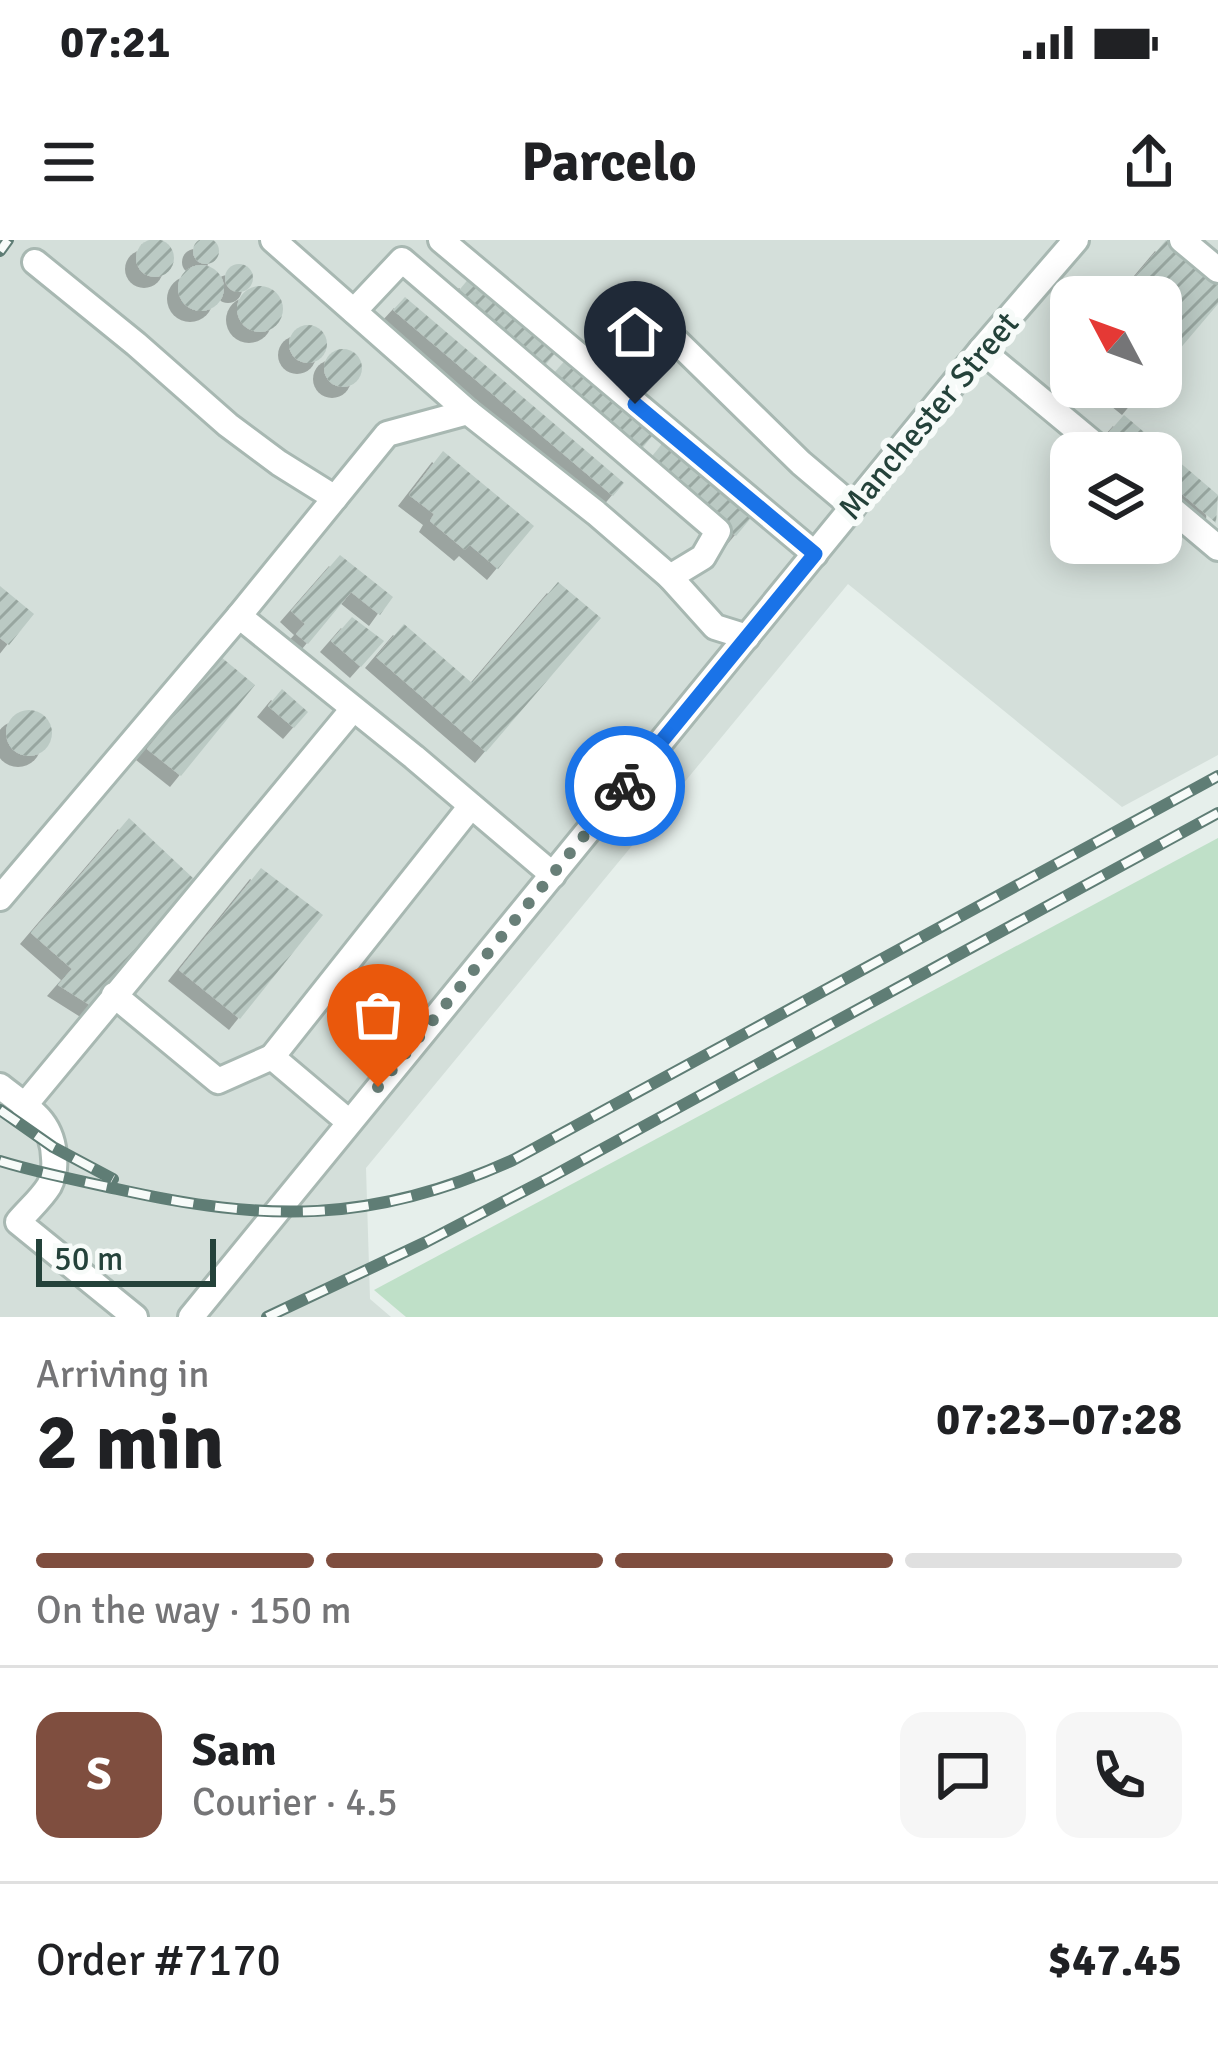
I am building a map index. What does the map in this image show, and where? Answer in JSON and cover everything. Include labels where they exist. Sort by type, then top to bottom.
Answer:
[{"type":"street","points":[[273,240],[468,412],[670,577],[715,627],[747,637]]},
{"type":"street","points":[[441,240],[815,554]]},
{"type":"street","name":"Manchester Street","points":[[191,1317],[1076,240]]},
{"type":"street","points":[[1183,240],[1218,270]]},
{"type":"street","points":[[354,311],[402,260],[718,531],[703,557],[670,577]]},
{"type":"street","points":[[35,262],[228,425],[335,498]]},
{"type":"street","points":[[663,328],[801,464],[853,507]]},
{"type":"street","points":[[981,350],[1080,432]]},
{"type":"street","points":[[0,898],[387,434],[468,412]]},
{"type":"street","points":[[1182,518],[1218,548]]},
{"type":"street","points":[[239,616],[553,875]]},
{"type":"street","points":[[24,1106],[353,709]]},
{"type":"street","points":[[114,995],[218,1082],[272,1057],[471,806]]},
{"type":"street","points":[[272,1057],[349,1122]]},
{"type":"street","points":[[0,1086],[48,1127],[55,1160],[50,1185],[9,1215],[136,1317]]},
{"type":"shaded area","points":[[0,240],[1218,240],[1218,755],[1122,807],[848,584],[366,1168],[370,1299],[391,1317],[0,1317]]},
{"type":"green space","points":[[1218,838],[1218,1317],[406,1317],[374,1290]]},
{"type":"building","points":[[206,238],[219,251],[206,264],[193,251]]},
{"type":"building","points":[[155,239],[168,245],[174,258],[168,271],[155,277],[142,271],[136,258],[142,245]]},
{"type":"building","points":[[1166,240],[1218,283],[1218,304],[1182,346],[1182,276],[1136,276]]},
{"type":"building","points":[[239,264],[249,268],[253,278],[249,288],[239,292],[229,288],[225,278],[229,268]]},
{"type":"building","points":[[201,265],[217,272],[224,288],[217,304],[201,311],[185,304],[178,288],[185,272]]},
{"type":"building","points":[[470,277],[557,351],[543,368],[456,294]]},
{"type":"building","points":[[260,286],[276,293],[283,309],[276,325],[260,332],[244,325],[237,309],[244,293]]},
{"type":"building","points":[[405,297],[624,483],[613,496],[393,310]]},
{"type":"building","points":[[308,325],[321,331],[327,344],[321,357],[308,363],[295,357],[289,344],[295,331]]},
{"type":"building","points":[[343,349],[356,355],[362,368],[356,381],[343,387],[330,381],[324,368],[330,355]]},
{"type":"building","points":[[565,361],[653,435],[640,451],[551,376]]},
{"type":"building","points":[[1124,415],[1144,432],[1109,432]]},
{"type":"building","points":[[662,444],[751,518],[736,536],[648,461]]},
{"type":"building","points":[[443,451],[534,526],[498,569],[430,521],[434,514],[409,495]]},
{"type":"building","points":[[1182,464],[1218,495],[1216,523],[1182,494]]},
{"type":"building","points":[[340,555],[393,597],[380,615],[351,592],[308,644],[296,634],[305,624],[291,611]]},
{"type":"building","points":[[558,582],[601,618],[486,752],[376,657],[404,624],[472,683]]},
{"type":"building","points":[[0,586],[34,614],[9,645],[0,638]]},
{"type":"building","points":[[352,617],[384,641],[361,667],[331,641]]},
{"type":"building","points":[[221,657],[255,685],[181,776],[147,749]]},
{"type":"building","points":[[282,689],[308,712],[294,728],[268,706]]},
{"type":"building","points":[[29,710],[45,717],[52,733],[45,749],[29,756],[13,749],[6,733],[13,717]]},
{"type":"building","points":[[129,818],[194,879],[93,1007],[58,985],[72,969],[31,933]]},
{"type":"building","points":[[261,868],[323,915],[240,1019],[179,970]]},
{"type":"railway","points":[[0,251],[8,240]]},
{"type":"railway","points":[[0,1161],[171,1200],[270,1211],[365,1206],[462,1181],[513,1160],[1218,776]]},
{"type":"railway","points":[[267,1317],[551,1177],[1218,813]]},
{"type":"railway","points":[[0,1110],[53,1147],[113,1179]]},
{"type":"way so far","points":[[378,1087],[625,786]]},
{"type":"route","points":[[625,786],[815,554],[635,404]]}]
